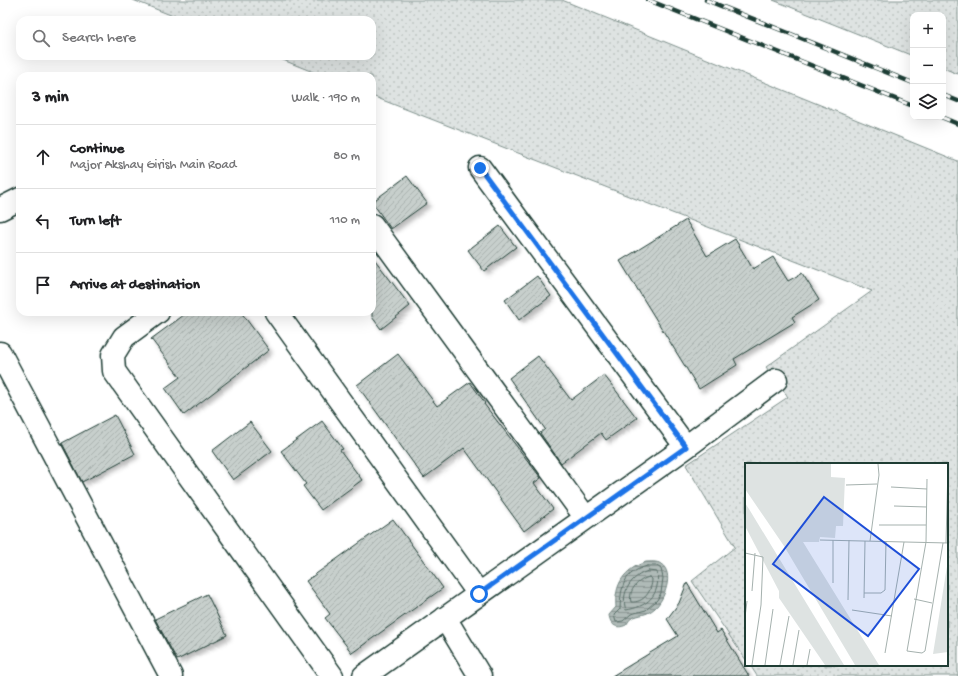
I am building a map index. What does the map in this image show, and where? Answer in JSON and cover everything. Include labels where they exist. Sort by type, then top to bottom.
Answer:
[{"type":"street","points":[[480,168],[686,447]]},
{"type":"street","points":[[0,209],[16,201]]},
{"type":"street","points":[[376,230],[586,518]]},
{"type":"street","points":[[153,316],[124,337],[113,355],[114,371],[332,676]]},
{"type":"street","points":[[279,316],[479,594]]},
{"type":"street","points":[[0,353],[171,676]]},
{"type":"street","points":[[364,676],[686,447],[776,380]]},
{"type":"street","points":[[445,618],[480,676]]},
{"type":"shaded area","points":[[133,0],[562,0],[958,161],[958,676],[757,676],[751,666],[948,666],[948,463],[745,463],[745,659],[692,581],[735,547],[686,465],[788,397],[766,367],[872,291],[376,98],[376,72],[313,72],[283,60],[376,60],[376,16],[173,16]]},
{"type":"shaded area","points":[[773,0],[958,0],[958,74],[946,69],[946,12],[910,12],[910,55]]},
{"type":"water","points":[[646,562],[658,562],[665,568],[668,580],[665,593],[652,611],[629,620],[626,625],[619,627],[616,626],[612,623],[609,615],[616,607],[619,585],[626,574],[638,565]]},
{"type":"building","points":[[407,176],[427,203],[391,229],[376,208],[376,199]]},
{"type":"building","points":[[686,220],[707,256],[735,239],[753,269],[773,257],[788,281],[802,273],[819,300],[792,317],[795,322],[734,359],[737,365],[699,389],[620,261]]},
{"type":"building","points":[[500,226],[516,247],[484,271],[468,250]]},
{"type":"building","points":[[376,261],[410,306],[381,329],[372,317],[376,316]]},
{"type":"building","points":[[537,276],[551,296],[519,320],[505,300]]},
{"type":"building","points":[[183,316],[244,316],[269,350],[184,415],[165,388],[180,377],[151,339]]},
{"type":"building","points":[[398,354],[437,406],[470,382],[485,403],[484,404],[541,478],[534,483],[553,509],[524,531],[464,448],[424,478],[357,385]]},
{"type":"building","points":[[538,356],[571,400],[604,375],[637,418],[606,440],[601,433],[561,463],[540,433],[545,429],[509,378]]},
{"type":"building","points":[[115,415],[135,454],[82,482],[62,443]]},
{"type":"building","points":[[322,421],[343,449],[340,450],[362,480],[321,510],[303,486],[306,484],[281,451]]},
{"type":"building","points":[[250,422],[272,451],[233,480],[212,451]]},
{"type":"building","points":[[393,519],[443,588],[352,653],[325,618],[330,614],[306,581]]},
{"type":"building","points":[[687,583],[717,633],[721,630],[749,676],[612,676],[678,636],[667,619],[679,603]]},
{"type":"building","points":[[207,594],[227,635],[177,660],[155,619]]},
{"type":"railway","points":[[648,0],[910,105]]},
{"type":"railway","points":[[706,0],[910,82]]},
{"type":"railway","points":[[946,96],[958,101]]},
{"type":"railway","points":[[946,119],[958,124]]},
{"type":"route","points":[[479,594],[686,447],[480,168]]}]
